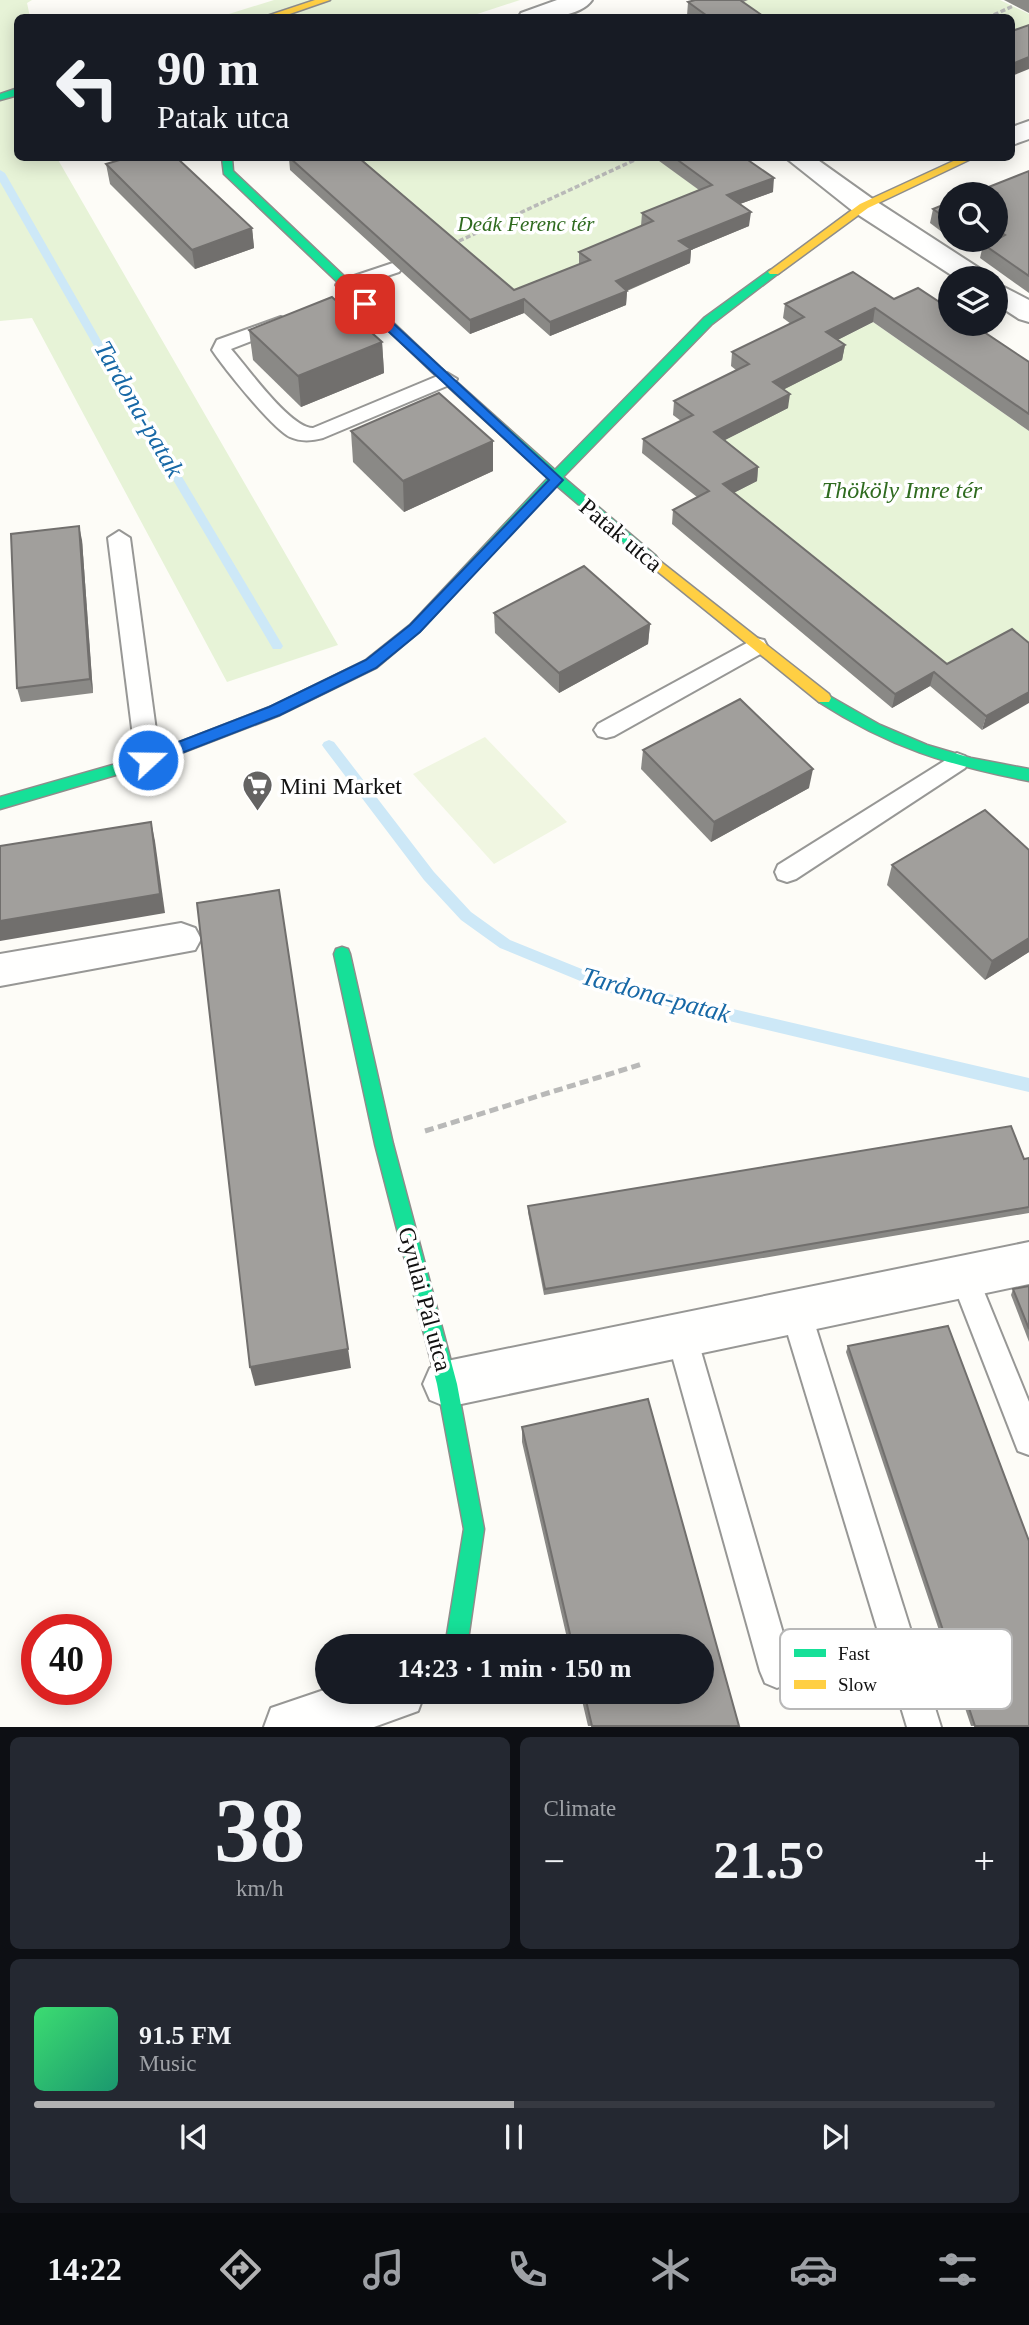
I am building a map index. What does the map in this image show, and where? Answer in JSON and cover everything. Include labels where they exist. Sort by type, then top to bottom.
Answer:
[{"type":"street","points":[[279,14],[325,0]]},
{"type":"street","points":[[541,14],[578,1],[595,14]]},
{"type":"street","points":[[803,161],[864,206],[956,266]]},
{"type":"street","points":[[0,803],[148,760],[275,711],[371,664],[415,628],[612,417],[708,321],[864,206],[962,161]]},
{"type":"street","name":"Patak utca","points":[[227,165],[345,285],[556,480],[756,646],[860,720],[915,749],[957,762],[1029,775]]},
{"type":"street","points":[[1008,300],[1029,313]]},
{"type":"street","points":[[0,970],[181,939]]},
{"type":"street","name":"Gyulai Pál utca","points":[[342,954],[384,1144],[447,1384],[474,1529],[458,1634]]},
{"type":"street","points":[[447,1384],[1029,1263]]},
{"type":"street","points":[[290,1727],[362,1704]]},
{"type":"lane","points":[[345,285],[393,268]]},
{"type":"lane","points":[[299,316],[221,346],[294,431],[304,435],[316,434],[447,379]]},
{"type":"lane","points":[[119,538],[148,760]]},
{"type":"lane","points":[[606,730],[756,646]]},
{"type":"lane","points":[[787,872],[957,762]]},
{"type":"lane","points":[[964,1276],[1029,1440]]},
{"type":"lane","points":[[796,1312],[894,1629]]},
{"type":"lane","points":[[681,1334],[777,1671]]},
{"type":"lane","points":[[918,1709],[924,1727]]},
{"type":"path","points":[[996,14],[1013,6]]},
{"type":"path","points":[[459,241],[632,161]]},
{"type":"path","points":[[384,1144],[642,1064]]},
{"type":"green space","points":[[0,0],[32,0],[27,3],[29,14],[14,14],[14,161],[59,161],[338,645],[227,682],[32,318],[0,321]]},
{"type":"green space","points":[[274,0],[520,0],[477,14],[229,14]]},
{"type":"green space","points":[[747,0],[1000,0],[1029,14],[1029,36],[1015,41],[1015,14],[740,14],[730,6]]},
{"type":"green space","name":"Deák Ferenc tér","points":[[661,161],[711,199],[514,304],[351,163]]},
{"type":"green space","name":"Thököly Imre tér","points":[[873,322],[1029,431],[1029,657],[943,678],[722,499],[756,481],[713,446],[787,408],[771,396],[824,347]]},
{"type":"green space","points":[[485,737],[567,822],[494,864],[413,774]]},
{"type":"building","points":[[740,0],[760,14],[704,14],[688,2]]},
{"type":"building","points":[[1029,25],[1029,57],[1015,63],[1015,30]]},
{"type":"building","points":[[116,161],[180,161],[252,228],[192,250],[106,164]]},
{"type":"building","points":[[293,161],[363,161],[514,290],[590,260],[579,252],[653,221],[642,213],[712,185],[679,161],[749,161],[774,178],[727,195],[751,212],[679,241],[691,249],[616,281],[627,291],[550,322],[524,299],[470,320]]},
{"type":"building","points":[[1029,171],[1029,276],[994,252],[1008,252],[1008,182],[1001,182]]},
{"type":"building","points":[[853,272],[894,299],[918,288],[938,301],[938,336],[990,336],[1029,362],[1029,414],[875,308],[826,332],[845,345],[773,382],[790,394],[714,432],[758,467],[723,484],[947,664],[1012,629],[1029,643],[1029,692],[986,716],[934,672],[895,694],[673,510],[709,491],[643,439],[693,415],[674,401],[749,364],[732,352],[804,317],[785,304]]},
{"type":"building","points":[[332,297],[382,342],[298,376],[249,330]]},
{"type":"building","points":[[439,393],[493,441],[403,481],[351,431]]},
{"type":"building","points":[[79,526],[90,679],[17,688],[11,534]]},
{"type":"building","points":[[584,566],[650,624],[559,673],[494,613]]},
{"type":"building","points":[[740,699],[813,769],[714,822],[643,750]]},
{"type":"building","points":[[985,810],[1029,850],[1029,938],[992,961],[892,865]]},
{"type":"building","points":[[151,822],[160,894],[0,921],[0,846]]},
{"type":"building","points":[[279,890],[348,1349],[250,1367],[197,903]]},
{"type":"building","points":[[1011,1126],[1024,1159],[1029,1158],[1029,1207],[545,1289],[528,1206]]},
{"type":"building","points":[[1029,1286],[1029,1329],[1013,1289]]},
{"type":"building","points":[[948,1326],[1029,1541],[1029,1726],[975,1726],[969,1709],[1012,1709],[1012,1629],[943,1629],[848,1346]]},
{"type":"building","points":[[648,1399],[713,1634],[570,1634],[522,1427]]},
{"type":"building","points":[[714,1636],[739,1726],[592,1726],[587,1704],[714,1704]]},
{"type":"waterway","name":"Tardona-patak","points":[[0,173],[277,646]]},
{"type":"waterway","name":"Tardona-patak","points":[[329,745],[429,876],[466,916],[505,944],[607,986],[1029,1085]]},
{"type":"traffic: fast","points":[[0,97],[14,92]]},
{"type":"traffic: fast","points":[[227,161],[228,172],[384,320],[542,466],[651,559]]},
{"type":"traffic: fast","points":[[0,803],[148,760],[275,711],[371,664],[415,628],[612,417],[708,321],[774,272]]},
{"type":"traffic: fast","points":[[824,698],[875,729],[922,749],[971,764],[1029,775]]},
{"type":"traffic: fast","points":[[342,954],[384,1144],[447,1384],[474,1529],[458,1634]]},
{"type":"traffic: slow","points":[[279,14],[325,0]]},
{"type":"traffic: slow","points":[[774,272],[864,206],[962,161]]},
{"type":"traffic: slow","points":[[651,559],[824,698]]},
{"type":"place","name":"Mini Market","points":[[257,813]]},
{"type":"route","points":[[148,760],[275,711],[333,685],[371,664],[415,628],[556,480],[365,304]]}]
